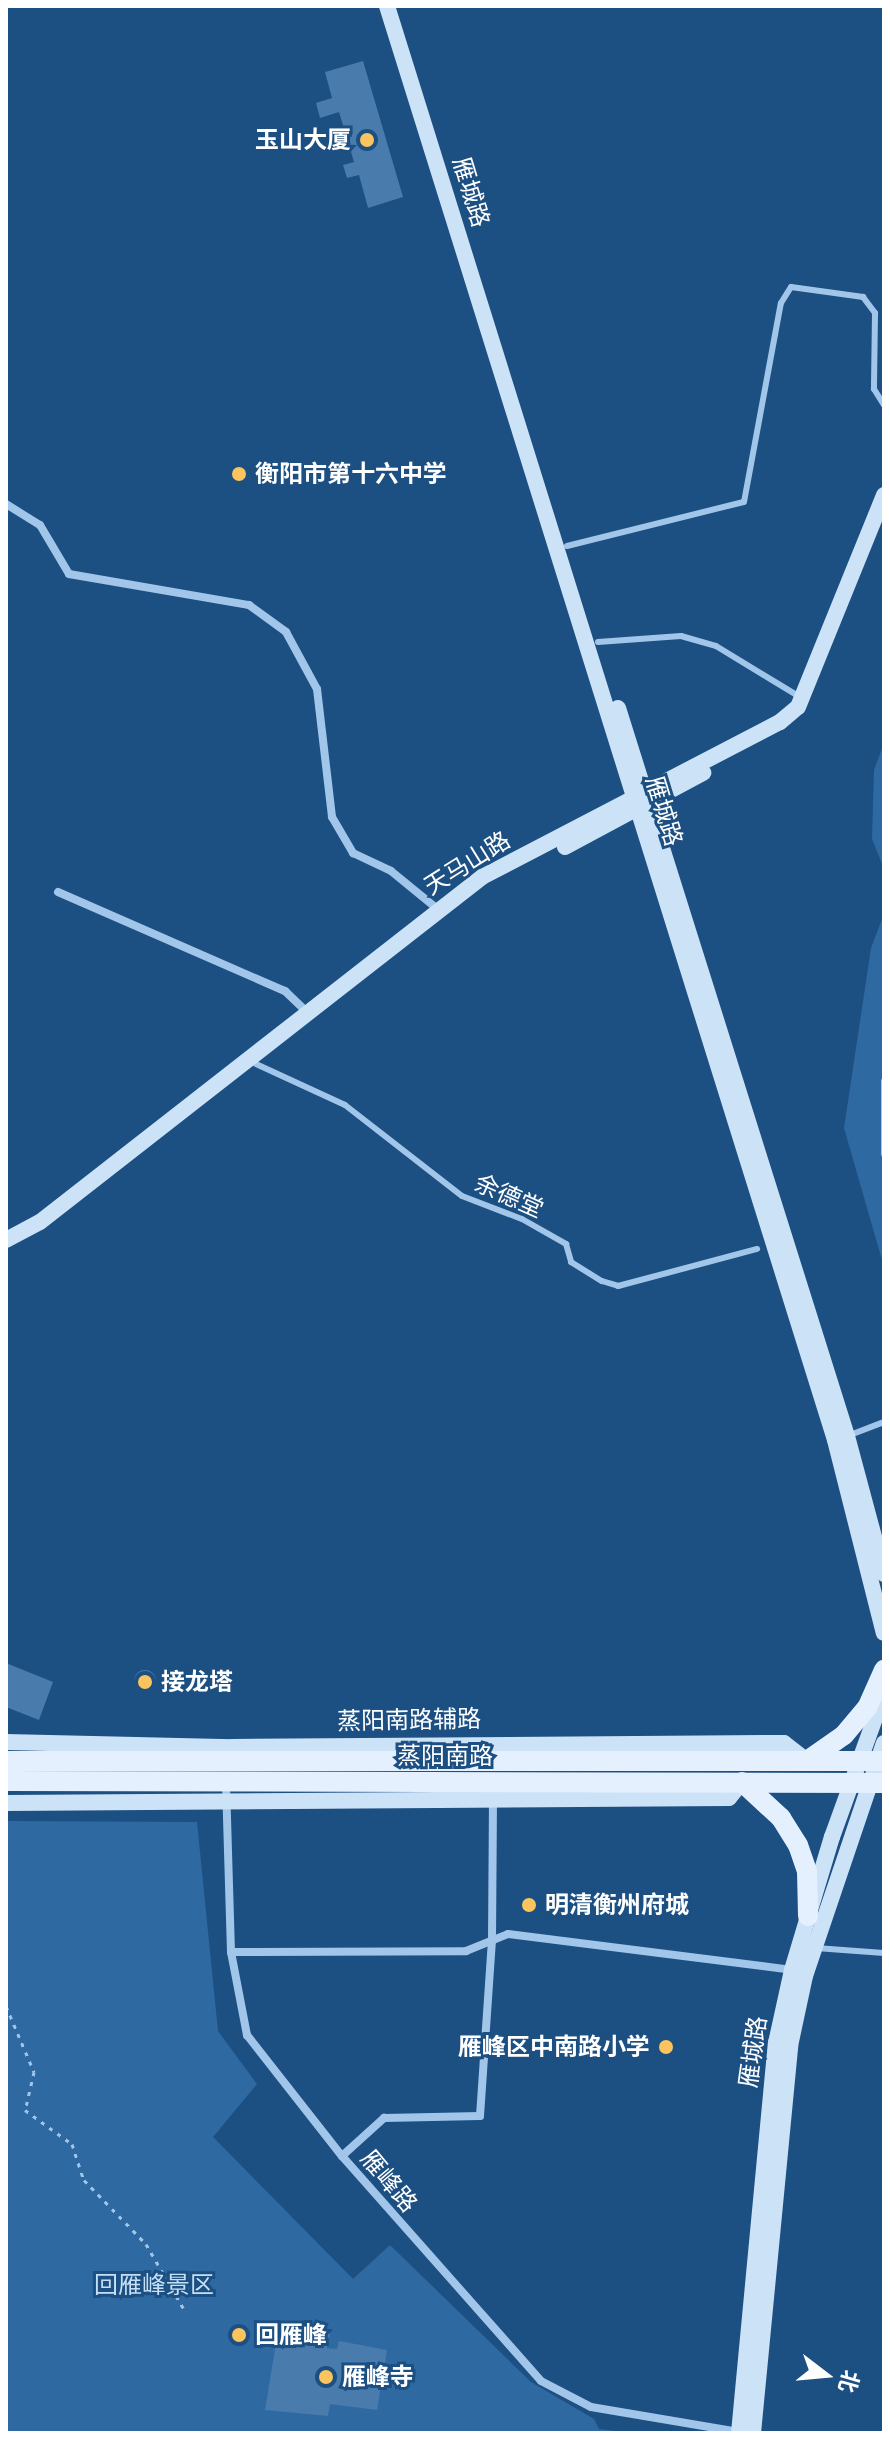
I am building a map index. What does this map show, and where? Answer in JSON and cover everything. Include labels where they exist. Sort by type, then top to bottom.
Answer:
[{"type":"main road","points":[[807,1761],[844,1735],[867,1708],[884,1670]]},
{"type":"main road","name":"蒸阳南路","points":[[6,1761],[807,1761],[878,1756]]},
{"type":"main road","name":"蒸阳南路","points":[[6,1781],[226,1794],[493,1791],[742,1782],[873,1784]]},
{"type":"main road","points":[[742,1782],[781,1818],[798,1845],[807,1871],[808,1916]]},
{"type":"street","name":"雁城路","points":[[387,6],[847,1436],[884,1574]]},
{"type":"street","name":"雁城路","points":[[397,6],[598,642],[641,800],[835,1440],[884,1633]]},
{"type":"street","name":"天马山路","points":[[6,1240],[40,1222],[440,911],[780,722],[803,699],[884,495]]},
{"type":"street","points":[[6,504],[40,525],[69,574],[249,605],[286,632],[317,689],[332,817],[353,853],[391,871],[440,911]]},
{"type":"street","name":"天马山路","points":[[641,800],[805,713],[884,523]]},
{"type":"street","points":[[58,892],[285,991],[308,1013]]},
{"type":"street","name":"天马山路","points":[[6,1248],[45,1228],[256,1064],[440,911]]},
{"type":"street","name":"雁城路","points":[[753,2433],[790,2046],[814,1948],[873,1784],[884,1693]]},
{"type":"street","name":"蒸阳南路辅路","points":[[6,1742],[233,1747],[784,1743],[807,1761]]},
{"type":"street","name":"雁城路","points":[[739,2432],[776,2043],[808,1916],[873,1784]]},
{"type":"street","points":[[342,2156],[384,2118],[480,2116],[492,1941],[493,1791]]},
{"type":"street","points":[[6,1803],[226,1794]]},
{"type":"street","name":"雁峰路","points":[[226,1794],[231,1952],[247,2035],[342,2156],[541,2381],[591,2407],[739,2432]]},
{"type":"street","points":[[231,1952],[466,1951],[508,1934],[792,1970]]},
{"type":"lane","points":[[567,546],[744,502],[781,303],[791,287],[863,297],[875,313],[874,389],[884,405]]},
{"type":"lane","points":[[598,642],[681,636],[716,646],[803,699]]},
{"type":"lane","name":"余德堂","points":[[256,1064],[345,1105],[462,1196],[522,1219],[566,1244],[571,1262],[602,1281],[618,1286],[757,1249]]},
{"type":"lane","points":[[884,1081],[884,1154]]},
{"type":"lane","points":[[847,1436],[884,1422]]},
{"type":"lane","points":[[814,1948],[884,1953]]},
{"type":"path","points":[[6,2006],[34,2072],[25,2110],[72,2144],[84,2180],[146,2244],[185,2311]]},
{"type":"green space","points":[[884,743],[884,869],[872,839],[874,770]]},
{"type":"green space","points":[[884,914],[884,1267],[844,1128],[871,948]]},
{"type":"green space","name":"回雁峰景区","points":[[6,1821],[197,1822],[218,2031],[257,2084],[213,2137],[353,2279],[390,2245],[531,2382],[594,2419],[599,2429],[632,2433],[6,2433]]},
{"type":"building","name":"玉山大厦","points":[[363,61],[403,197],[368,208],[359,175],[347,178],[343,165],[354,162],[339,112],[320,118],[316,103],[332,98],[325,72]]},
{"type":"building","points":[[6,1663],[53,1682],[39,1720],[6,1707]]},
{"type":"building","name":"接龙塔","points":[[141,1670],[149,1670],[156,1681],[149,1692],[141,1692],[134,1685],[134,1677]]},
{"type":"building","name":"雁峰寺","points":[[279,2325],[330,2332],[327,2348],[337,2349],[339,2341],[387,2350],[377,2410],[330,2404],[328,2416],[265,2410]]},
{"type":"place","name":"玉山大厦","points":[[367,140]]},
{"type":"place","name":"衡阳市第十六中学","points":[[239,474]]},
{"type":"place","name":"接龙塔","points":[[145,1682]]},
{"type":"place","name":"明清衡州府城","points":[[529,1905]]},
{"type":"place","name":"雁峰区中南路小学","points":[[666,2047]]},
{"type":"place","name":"回雁峰","points":[[239,2335]]},
{"type":"place","name":"雁峰寺","points":[[326,2377]]}]
